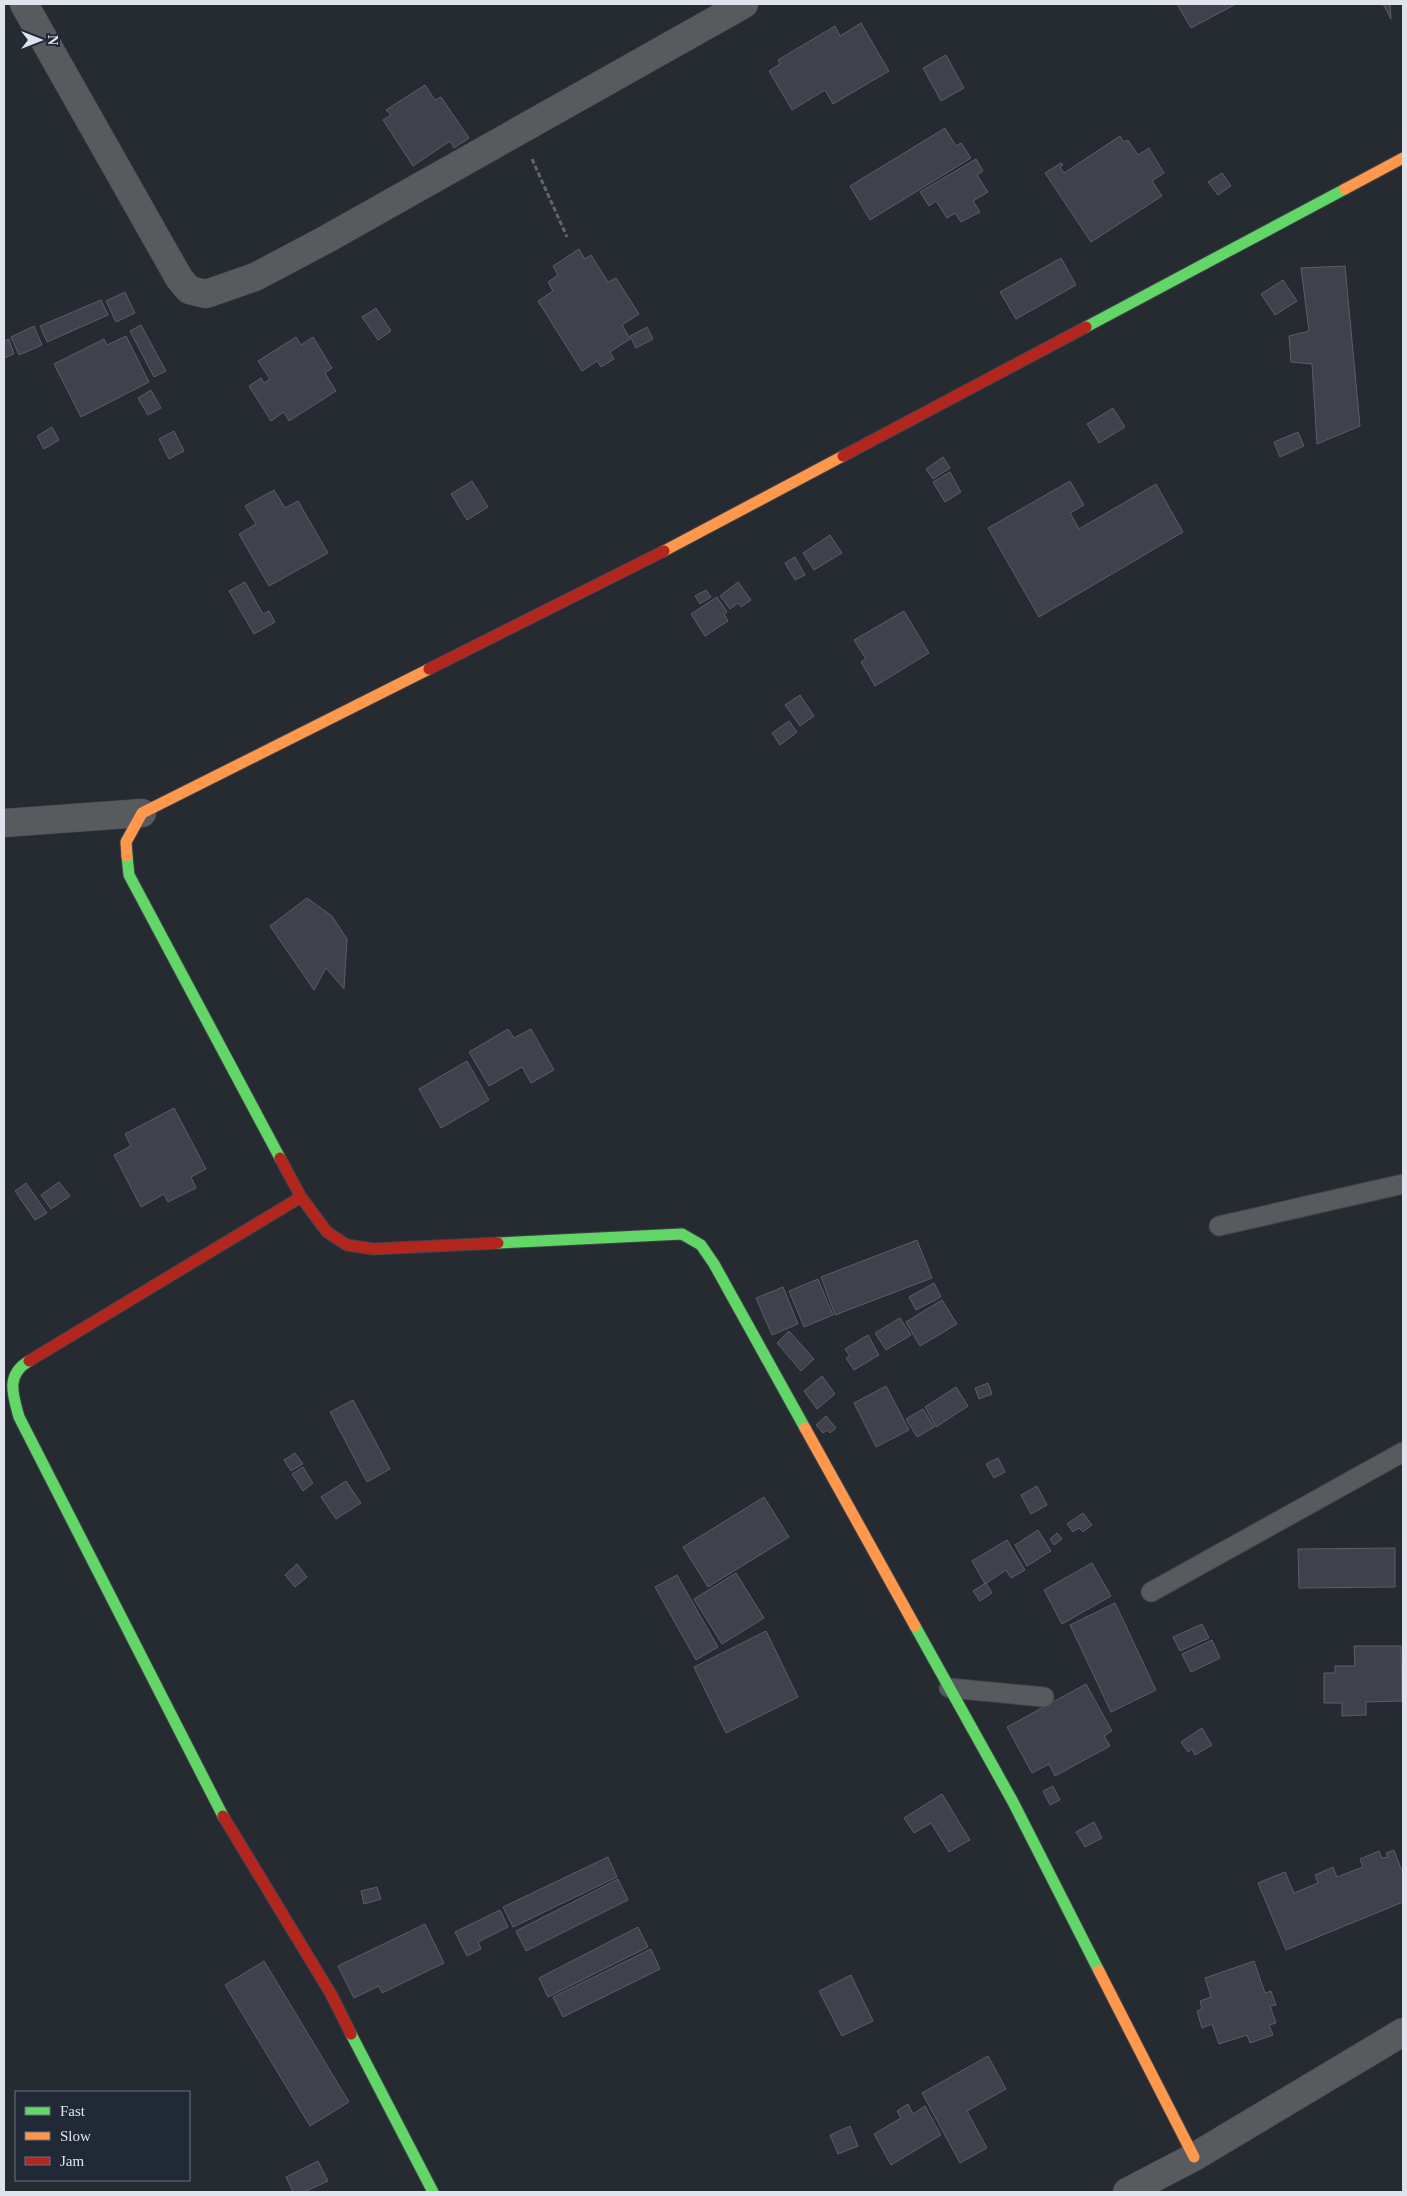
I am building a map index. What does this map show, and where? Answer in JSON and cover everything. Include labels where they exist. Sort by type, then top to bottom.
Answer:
[{"type":"street","points":[[24,4],[179,278],[189,290],[206,294],[255,277],[744,4]]},
{"type":"street","points":[[4,823],[142,813],[636,566],[1403,158]]},
{"type":"street","points":[[142,813],[126,842],[129,875],[301,1196],[327,1232],[347,1245],[373,1249],[682,1234],[701,1245],[719,1272],[1013,1802],[1194,2157]]},
{"type":"street","points":[[301,1196],[19,1367],[12,1389],[19,1417],[231,1832],[331,1994],[433,2192]]},
{"type":"street","points":[[1128,2192],[1194,2157],[1403,2032]]},
{"type":"lane","points":[[1218,1226],[1403,1184]]},
{"type":"lane","points":[[1151,1592],[1403,1452]]},
{"type":"lane","points":[[949,1688],[1044,1697]]},
{"type":"path","points":[[519,131],[567,237]]},
{"type":"building","points":[[1177,4],[1236,4],[1191,28]]},
{"type":"building","points":[[1383,4],[1390,4],[1391,19]]},
{"type":"building","points":[[861,23],[889,71],[833,104],[825,90],[792,110],[769,71],[780,64],[778,60],[835,26],[840,36]]},
{"type":"building","points":[[946,55],[964,88],[941,101],[923,68]]},
{"type":"building","points":[[425,85],[435,100],[441,97],[469,138],[454,148],[450,141],[413,166],[383,120],[391,115],[386,110]]},
{"type":"building","points":[[945,128],[956,146],[961,143],[971,158],[870,220],[850,186]]},
{"type":"building","points":[[1120,136],[1124,142],[1128,140],[1138,155],[1149,148],[1164,173],[1152,181],[1162,196],[1091,242],[1045,173],[1061,163],[1063,165],[1060,167],[1064,173]]},
{"type":"building","points":[[976,159],[983,171],[977,175],[988,192],[973,201],[980,212],[961,222],[955,213],[947,218],[936,201],[929,206],[920,192]]},
{"type":"building","points":[[1222,173],[1231,186],[1218,195],[1208,182]]},
{"type":"building","points":[[579,249],[585,259],[591,255],[608,282],[616,278],[639,314],[622,325],[630,339],[610,352],[614,359],[601,367],[597,361],[582,371],[538,301],[553,291],[548,282],[558,275],[553,266]]},
{"type":"building","points":[[1061,258],[1076,285],[1016,319],[1000,292]]},
{"type":"building","points":[[1345,266],[1360,426],[1317,444],[1312,364],[1291,362],[1289,336],[1309,331],[1301,268]]},
{"type":"building","points":[[1283,280],[1297,301],[1275,315],[1261,294]]},
{"type":"building","points":[[125,292],[135,313],[116,322],[106,301]]},
{"type":"building","points":[[101,300],[108,315],[47,342],[40,326]]},
{"type":"building","points":[[376,308],[391,331],[378,340],[362,317]]},
{"type":"building","points":[[141,325],[166,371],[154,377],[130,331]]},
{"type":"building","points":[[34,326],[42,345],[19,355],[11,337]]},
{"type":"building","points":[[647,327],[653,339],[636,348],[630,336]]},
{"type":"building","points":[[126,336],[149,382],[81,417],[54,364],[104,339],[107,345]]},
{"type":"building","points":[[296,337],[301,345],[313,337],[332,368],[325,373],[336,391],[289,421],[284,412],[271,421],[249,386],[261,378],[264,383],[270,379],[258,361]]},
{"type":"building","points":[[9,339],[14,354],[4,358],[4,341]]},
{"type":"building","points":[[151,390],[161,408],[148,415],[138,398]]},
{"type":"building","points":[[1113,408],[1125,427],[1099,443],[1087,424]]},
{"type":"building","points":[[52,427],[59,440],[44,449],[37,436]]},
{"type":"building","points":[[174,431],[184,451],[169,459],[159,439]]},
{"type":"building","points":[[1298,432],[1304,446],[1280,457],[1274,442]]},
{"type":"building","points":[[943,457],[950,468],[933,479],[926,469]]},
{"type":"building","points":[[950,472],[961,492],[945,502],[933,482]]},
{"type":"building","points":[[472,481],[488,507],[467,520],[451,494]]},
{"type":"building","points":[[1070,481],[1084,505],[1070,513],[1079,529],[1156,484],[1183,532],[1039,617],[988,528]]},
{"type":"building","points":[[274,490],[285,508],[298,501],[328,553],[269,586],[239,534],[256,524],[245,506]]},
{"type":"building","points":[[830,535],[842,553],[814,570],[803,553]]},
{"type":"building","points":[[795,557],[805,575],[795,580],[785,563]]},
{"type":"building","points":[[245,582],[263,614],[269,611],[275,622],[254,634],[229,591]]},
{"type":"building","points":[[738,582],[751,600],[741,607],[738,603],[730,609],[720,596]]},
{"type":"building","points":[[706,590],[711,597],[700,604],[695,596]]},
{"type":"building","points":[[717,597],[727,612],[724,614],[728,621],[705,636],[691,614]]},
{"type":"building","points":[[904,611],[929,653],[875,686],[861,662],[866,659],[854,640]]},
{"type":"building","points":[[800,695],[814,716],[800,726],[785,705]]},
{"type":"building","points":[[789,721],[797,732],[780,745],[772,733]]},
{"type":"building","points":[[307,898],[332,916],[347,939],[344,989],[326,968],[314,990],[270,926]]},
{"type":"building","points":[[508,1029],[514,1038],[531,1029],[554,1070],[531,1083],[522,1067],[489,1086],[469,1052]]},
{"type":"building","points":[[467,1061],[489,1100],[441,1128],[419,1089]]},
{"type":"building","points":[[174,1108],[206,1169],[191,1177],[196,1188],[168,1202],[164,1194],[141,1207],[114,1155],[131,1146],[125,1134]]},
{"type":"building","points":[[59,1182],[70,1196],[51,1209],[41,1195]]},
{"type":"building","points":[[26,1183],[47,1213],[35,1220],[15,1191]]},
{"type":"building","points":[[917,1240],[932,1278],[835,1315],[821,1277]]},
{"type":"building","points":[[818,1279],[833,1315],[804,1327],[789,1291]]},
{"type":"building","points":[[934,1283],[941,1297],[916,1310],[909,1297]]},
{"type":"building","points":[[783,1287],[798,1324],[772,1335],[756,1298]]},
{"type":"building","points":[[942,1300],[957,1324],[920,1346],[906,1322]]},
{"type":"building","points":[[900,1318],[911,1335],[886,1350],[875,1333]]},
{"type":"building","points":[[789,1331],[814,1359],[801,1371],[777,1343]]},
{"type":"building","points":[[868,1335],[879,1355],[854,1370],[846,1358],[850,1356],[845,1349]]},
{"type":"building","points":[[822,1376],[835,1394],[817,1409],[804,1391]]},
{"type":"building","points":[[988,1383],[992,1394],[979,1399],[975,1388]]},
{"type":"building","points":[[886,1386],[909,1430],[876,1447],[854,1403]]},
{"type":"building","points":[[956,1387],[968,1406],[936,1427],[925,1407]]},
{"type":"building","points":[[353,1400],[390,1469],[367,1482],[330,1412]]},
{"type":"building","points":[[923,1409],[934,1427],[917,1437],[906,1419]]},
{"type":"building","points":[[826,1416],[836,1428],[830,1433],[827,1430],[823,1433],[816,1425]]},
{"type":"building","points":[[295,1453],[303,1464],[291,1471],[284,1460]]},
{"type":"building","points":[[998,1458],[1005,1472],[994,1478],[986,1464]]},
{"type":"building","points":[[303,1467],[313,1483],[303,1491],[292,1474]]},
{"type":"building","points":[[346,1481],[361,1503],[336,1519],[321,1497]]},
{"type":"building","points":[[1037,1486],[1047,1505],[1031,1514],[1021,1495]]},
{"type":"building","points":[[764,1497],[789,1537],[708,1587],[683,1547]]},
{"type":"building","points":[[1083,1513],[1092,1525],[1083,1532],[1079,1528],[1073,1532],[1067,1524]]},
{"type":"building","points":[[1038,1530],[1051,1551],[1027,1566],[1015,1545]]},
{"type":"building","points":[[1057,1533],[1062,1539],[1054,1545],[1050,1539]]},
{"type":"building","points":[[1007,1540],[1025,1570],[1011,1578],[1006,1570],[985,1584],[972,1561]]},
{"type":"building","points":[[1395,1548],[1395,1587],[1299,1588],[1298,1549]]},
{"type":"building","points":[[1092,1563],[1111,1596],[1062,1624],[1044,1590]]},
{"type":"building","points":[[297,1564],[307,1577],[295,1587],[285,1575]]},
{"type":"building","points":[[736,1573],[764,1618],[722,1644],[694,1599]]},
{"type":"building","points":[[677,1575],[718,1647],[696,1660],[655,1587]]},
{"type":"building","points":[[986,1583],[992,1593],[980,1601],[973,1591]]},
{"type":"building","points":[[1115,1603],[1156,1690],[1111,1712],[1070,1625]]},
{"type":"building","points":[[1202,1624],[1209,1638],[1180,1651],[1173,1637]]},
{"type":"building","points":[[766,1631],[798,1697],[726,1733],[694,1667]]},
{"type":"building","points":[[1212,1640],[1220,1658],[1191,1672],[1182,1654]]},
{"type":"building","points":[[1354,1646],[1401,1646],[1402,1701],[1366,1702],[1366,1715],[1342,1716],[1342,1703],[1324,1703],[1324,1673],[1335,1673],[1335,1666],[1355,1666]]},
{"type":"building","points":[[1086,1684],[1112,1731],[1104,1736],[1110,1746],[1055,1776],[1049,1764],[1032,1773],[1007,1727]]},
{"type":"building","points":[[1202,1728],[1212,1745],[1195,1755],[1192,1749],[1188,1752],[1181,1742]]},
{"type":"building","points":[[1053,1786],[1060,1800],[1050,1805],[1043,1791]]},
{"type":"building","points":[[942,1794],[970,1840],[949,1852],[931,1823],[914,1833],[904,1818]]},
{"type":"building","points":[[1094,1822],[1102,1838],[1085,1847],[1076,1832]]},
{"type":"building","points":[[1394,1850],[1403,1874],[1403,1902],[1286,1950],[1258,1883],[1285,1872],[1294,1893],[1318,1883],[1315,1875],[1333,1867],[1337,1877],[1363,1867],[1360,1859],[1379,1851],[1382,1858],[1388,1857],[1386,1853]]},
{"type":"building","points":[[608,1857],[617,1877],[513,1927],[503,1907]]},
{"type":"building","points":[[618,1879],[628,1900],[526,1951],[516,1931]]},
{"type":"building","points":[[377,1887],[381,1899],[364,1904],[361,1891]]},
{"type":"building","points":[[500,1910],[508,1927],[478,1942],[481,1949],[467,1956],[455,1932]]},
{"type":"building","points":[[425,1924],[444,1963],[382,1993],[379,1986],[354,1998],[338,1966]]},
{"type":"building","points":[[638,1927],[648,1947],[548,1997],[539,1978]]},
{"type":"building","points":[[651,1949],[660,1969],[563,2017],[553,1997]]},
{"type":"building","points":[[264,1961],[349,2102],[310,2126],[225,1985]]},
{"type":"building","points":[[1254,1961],[1265,1993],[1271,1991],[1276,2005],[1270,2006],[1276,2023],[1269,2025],[1273,2035],[1250,2043],[1247,2035],[1219,2044],[1212,2024],[1202,2028],[1197,2011],[1202,2009],[1200,2001],[1211,1997],[1205,1978]]},
{"type":"building","points":[[851,1975],[873,2021],[842,2036],[819,1991]]},
{"type":"building","points":[[988,2056],[1006,2089],[967,2111],[987,2148],[960,2163],[922,2093]]},
{"type":"building","points":[[908,2104],[913,2114],[925,2106],[941,2135],[891,2165],[874,2134],[901,2118],[897,2111]]},
{"type":"building","points":[[850,2126],[858,2146],[838,2154],[830,2135]]},
{"type":"building","points":[[318,2161],[328,2181],[304,2192],[293,2192],[286,2177]]},
{"type":"traffic: fast","points":[[1086,327],[1345,189]]},
{"type":"traffic: fast","points":[[127,856],[129,875],[280,1158]]},
{"type":"traffic: fast","points":[[498,1243],[682,1234],[701,1245],[714,1264],[805,1428]]},
{"type":"traffic: fast","points":[[29,1361],[21,1367],[14,1379],[13,1393],[19,1417],[223,1816]]},
{"type":"traffic: fast","points":[[915,1626],[1013,1802],[1099,1971]]},
{"type":"traffic: fast","points":[[351,2034],[433,2192]]},
{"type":"traffic: slow","points":[[1345,189],[1403,158]]},
{"type":"traffic: slow","points":[[664,551],[843,456]]},
{"type":"traffic: slow","points":[[127,856],[126,842],[142,813],[429,669]]},
{"type":"traffic: slow","points":[[805,1428],[915,1626]]},
{"type":"traffic: slow","points":[[1099,1971],[1194,2157]]},
{"type":"traffic: jam","points":[[843,456],[1086,327]]},
{"type":"traffic: jam","points":[[429,669],[664,551]]},
{"type":"traffic: jam","points":[[280,1158],[301,1197],[327,1232],[347,1245],[373,1249],[498,1243]]},
{"type":"traffic: jam","points":[[29,1361],[301,1197]]},
{"type":"traffic: jam","points":[[223,1816],[331,1994],[351,2034]]}]
